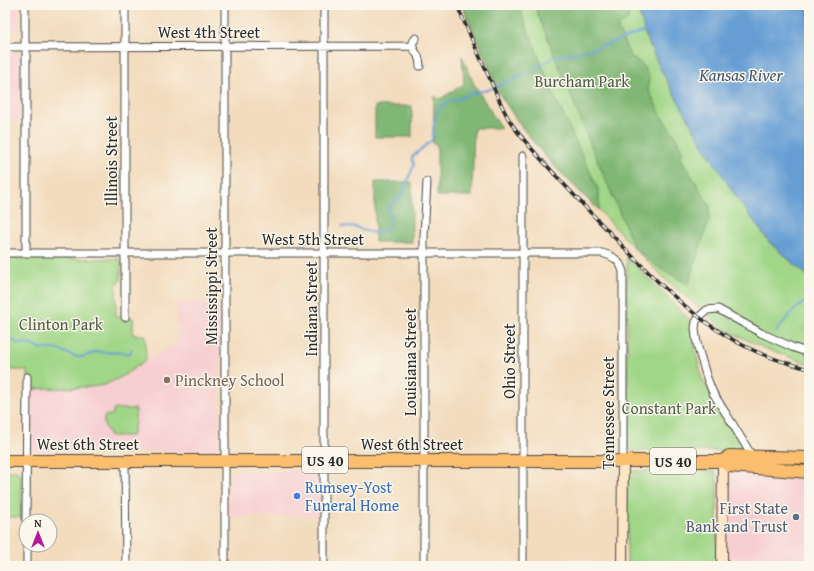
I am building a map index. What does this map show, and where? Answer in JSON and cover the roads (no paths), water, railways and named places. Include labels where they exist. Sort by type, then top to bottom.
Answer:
[{"type":"highway","name":"US 40","points":[[782,457],[809,450]]},
{"type":"highway","name":"West 6th Street","points":[[723,461],[729,456],[809,458]]},
{"type":"highway","name":"West 6th Street","points":[[5,461],[723,461],[729,466],[809,472]]},
{"type":"main road","name":"Tennessee Street","points":[[622,566],[623,460]]},
{"type":"main road","points":[[722,566],[723,461]]},
{"type":"street","points":[[25,5],[26,254]]},
{"type":"street","name":"Illinois Street","points":[[125,5],[125,317]]},
{"type":"street","name":"Mississippi Street","points":[[225,5],[225,566]]},
{"type":"street","name":"Indiana Street","points":[[324,5],[324,566]]},
{"type":"street","points":[[416,38],[413,42],[413,46],[419,59],[420,66]]},
{"type":"street","name":"West 4th Street","points":[[5,46],[413,46]]},
{"type":"street","name":"Ohio Street","points":[[523,156],[523,566]]},
{"type":"street","name":"Louisiana Street","points":[[424,566],[424,253],[427,182]]},
{"type":"street","name":"West 5th Street","points":[[5,254],[602,253],[610,255],[618,261]]},
{"type":"street","name":"Tennessee Street","points":[[618,261],[623,272],[623,460]]},
{"type":"street","points":[[752,456],[713,393],[698,348],[696,322],[707,310],[718,309],[761,333],[809,353]]},
{"type":"street","points":[[26,513],[27,377]]},
{"type":"street","points":[[125,460],[126,566]]},
{"type":"street","points":[[26,553],[26,566]]},
{"type":"water","name":"Kansas River","points":[[637,5],[809,5],[809,277],[770,243],[737,198],[703,145],[662,72],[646,37]]},
{"type":"waterway","points":[[342,226],[356,227],[374,233],[382,232],[389,227],[390,218],[388,209],[391,203],[399,199],[404,190],[414,165],[412,157],[432,140],[434,123],[438,110],[443,104],[479,91],[485,91],[521,77],[554,57],[597,48],[645,31]]},
{"type":"waterway","points":[[775,333],[791,313],[809,298]]},
{"type":"waterway","points":[[5,337],[20,344],[26,343],[42,349],[56,349],[77,357],[82,357],[96,352],[130,353],[132,349]]},
{"type":"railway","points":[[457,5],[500,103],[515,129],[558,178],[637,261],[670,293],[725,335],[766,355],[809,369]]},
{"type":"place","name":"Pinckney School","points":[[167,380]]},
{"type":"place","name":"Rumsey-Yost Funeral Home","points":[[297,496]]},
{"type":"place","name":"First State Bank and Trust","points":[[796,517]]},
{"type":"park label","name":"Burcham Park","points":[[582,81]]},
{"type":"park label","name":"Clinton Park","points":[[61,324]]},
{"type":"park label","name":"Constant Park","points":[[669,408]]}]
